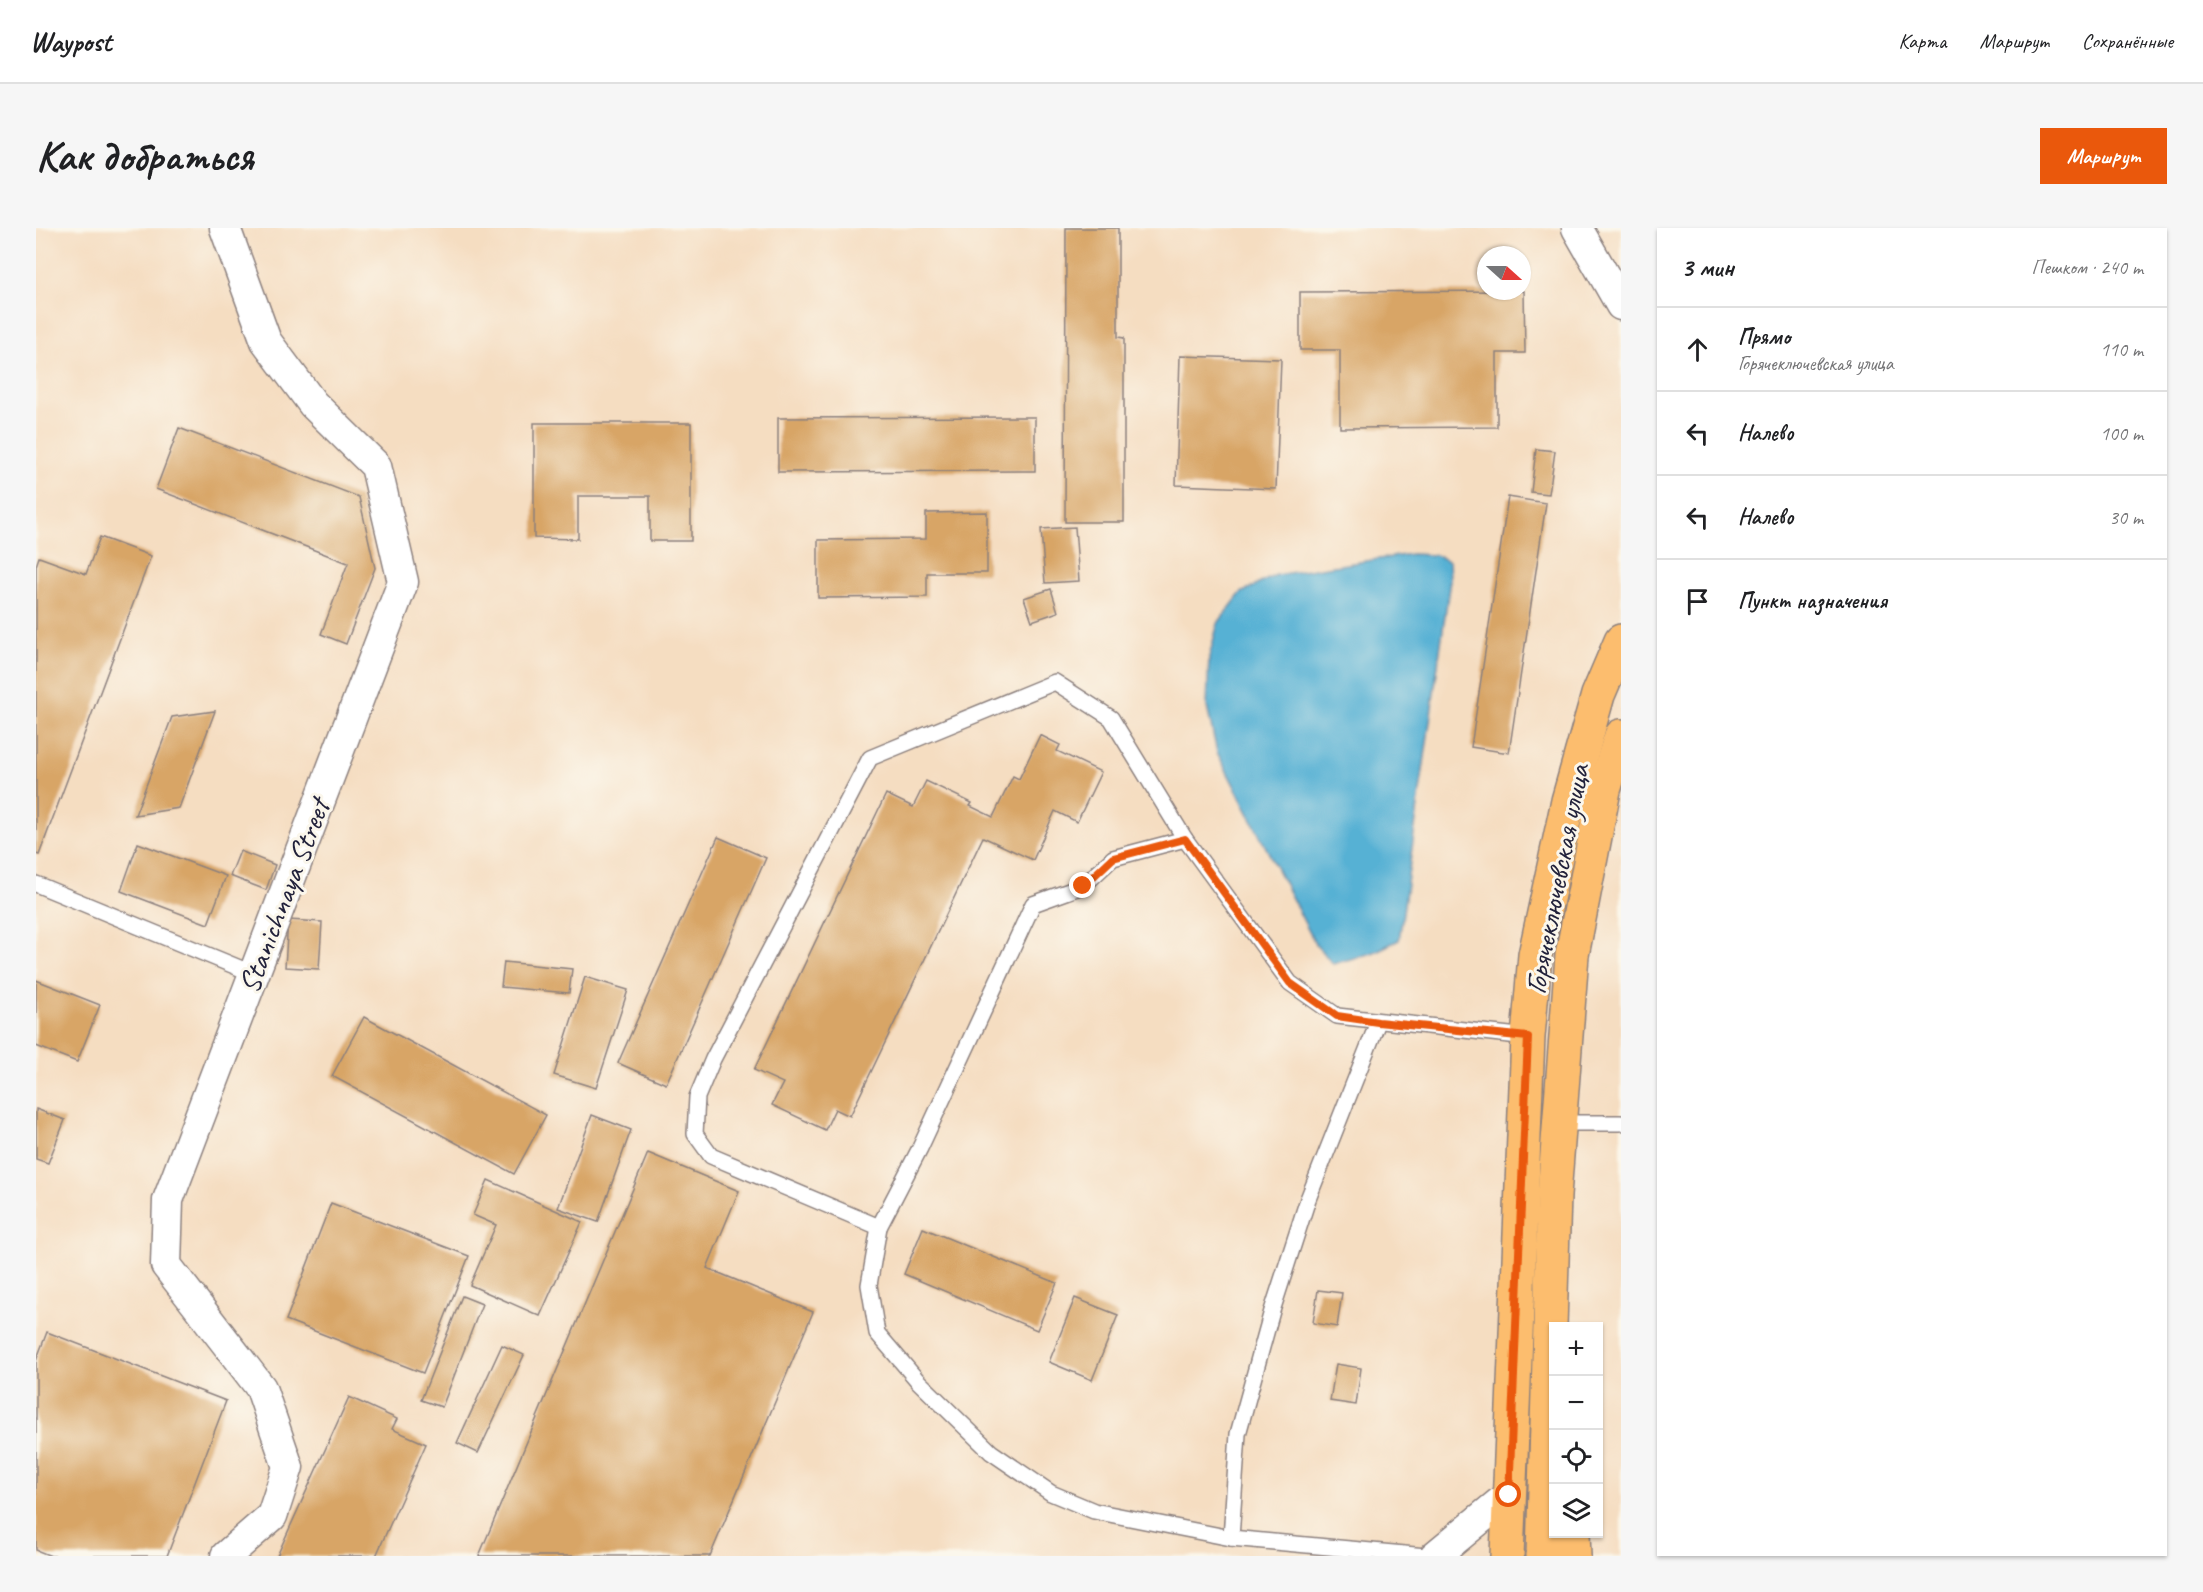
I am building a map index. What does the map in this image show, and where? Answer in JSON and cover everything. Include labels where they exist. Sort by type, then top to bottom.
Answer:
[{"type":"main road","name":"Горячеключевская улица","points":[[1507,1556],[1528,1037],[1535,955],[1568,801],[1598,695],[1621,641]]},
{"type":"main road","name":"Горячеключевская улица","points":[[1543,1556],[1554,1196],[1572,955],[1604,790],[1621,736]]},
{"type":"main road","points":[[1554,1196],[1568,1264],[1569,1322]]},
{"type":"main road","points":[[1573,1538],[1574,1556]]},
{"type":"street","name":"Stanichnaya Street","points":[[225,228],[266,341],[314,404],[376,466],[403,582],[168,1200],[166,1265],[261,1388],[288,1467],[272,1516],[226,1556]]},
{"type":"street","points":[[1577,228],[1621,304]]},
{"type":"street","points":[[1435,1556],[1509,1495]]},
{"type":"lane","points":[[879,1227],[711,1156],[695,1134],[697,1097],[713,1059],[870,758],[1055,682],[1111,718],[1185,839],[1290,983],[1337,1016],[1528,1037]]},
{"type":"lane","points":[[1185,839],[1113,858],[1083,886],[1033,904],[920,1148],[879,1227],[869,1285],[877,1333],[918,1381],[991,1452],[1051,1493],[1094,1511],[1231,1538],[1426,1556]]},
{"type":"lane","points":[[36,884],[254,974]]},
{"type":"lane","points":[[1231,1538],[1238,1434],[1272,1311],[1308,1199],[1378,1022]]},
{"type":"lane","points":[[1560,1123],[1621,1123]]},
{"type":"water","points":[[1411,554],[1435,555],[1449,561],[1450,580],[1399,940],[1372,953],[1333,964],[1316,945],[1217,752],[1207,707],[1209,657],[1218,623],[1241,593],[1276,575]]},
{"type":"building","points":[[1066,228],[1118,228],[1118,337],[1124,338],[1124,522],[1065,522]]},
{"type":"building","points":[[1477,291],[1477,300],[1524,300],[1525,353],[1497,353],[1497,427],[1340,428],[1340,350],[1300,350],[1300,292]]},
{"type":"building","points":[[1180,356],[1281,359],[1276,489],[1176,485]]},
{"type":"building","points":[[1035,417],[1035,471],[778,472],[778,418]]},
{"type":"building","points":[[534,423],[691,423],[691,541],[650,541],[650,496],[578,496],[578,539],[534,538]]},
{"type":"building","points":[[179,428],[359,497],[375,568],[346,644],[321,634],[348,563],[156,489]]},
{"type":"building","points":[[1536,449],[1555,451],[1549,494],[1531,492]]},
{"type":"building","points":[[1508,497],[1546,503],[1509,753],[1471,747]]},
{"type":"building","points":[[987,512],[987,573],[927,573],[927,597],[818,598],[818,540],[926,539],[926,513]]},
{"type":"building","points":[[1075,527],[1079,581],[1045,583],[1041,529]]},
{"type":"building","points":[[100,537],[151,556],[39,855],[36,854],[36,566],[39,557],[86,574]]},
{"type":"building","points":[[1051,589],[1058,612],[1032,621],[1024,598]]},
{"type":"building","points":[[215,711],[179,808],[135,815],[172,717]]},
{"type":"building","points":[[1040,735],[1060,745],[1057,751],[1101,772],[1077,822],[1055,811],[1033,860],[983,837],[850,1116],[835,1109],[825,1130],[772,1105],[783,1083],[754,1070],[886,794],[913,807],[926,781],[972,803],[970,806],[993,817],[1013,776],[1019,779]]},
{"type":"building","points":[[718,837],[766,858],[666,1084],[618,1063]]},
{"type":"building","points":[[138,843],[226,876],[208,924],[121,891]]},
{"type":"building","points":[[240,851],[275,865],[266,890],[230,876]]},
{"type":"building","points":[[288,920],[322,922],[319,969],[285,967]]},
{"type":"building","points":[[504,962],[572,969],[569,993],[501,987]]},
{"type":"building","points":[[585,977],[628,990],[596,1088],[554,1075]]},
{"type":"building","points":[[36,980],[100,1005],[77,1062],[36,1046]]},
{"type":"building","points":[[364,1017],[546,1115],[514,1174],[332,1076]]},
{"type":"building","points":[[36,1109],[65,1120],[48,1163],[36,1159]]},
{"type":"building","points":[[592,1115],[631,1130],[598,1222],[558,1208]]},
{"type":"building","points":[[648,1153],[739,1191],[707,1268],[813,1312],[710,1556],[479,1556]]},
{"type":"building","points":[[488,1180],[582,1222],[540,1316],[470,1285],[496,1225],[473,1215]]},
{"type":"building","points":[[331,1203],[469,1256],[423,1373],[286,1320]]},
{"type":"building","points":[[923,1228],[1057,1283],[1037,1330],[904,1274]]},
{"type":"building","points":[[1318,1290],[1342,1293],[1337,1327],[1313,1323]]},
{"type":"building","points":[[462,1296],[482,1304],[442,1407],[421,1400]]},
{"type":"building","points":[[1075,1298],[1118,1315],[1092,1380],[1049,1362]]},
{"type":"building","points":[[47,1332],[226,1401],[167,1556],[51,1556],[36,1550],[36,1361]]},
{"type":"building","points":[[502,1345],[524,1355],[478,1453],[457,1443]]},
{"type":"building","points":[[1336,1364],[1361,1368],[1356,1405],[1330,1401]]},
{"type":"building","points":[[349,1397],[397,1419],[392,1429],[426,1444],[376,1556],[277,1556]]},
{"type":"route","points":[[1083,886],[1113,858],[1185,839],[1290,983],[1337,1016],[1528,1037],[1509,1495]]}]
